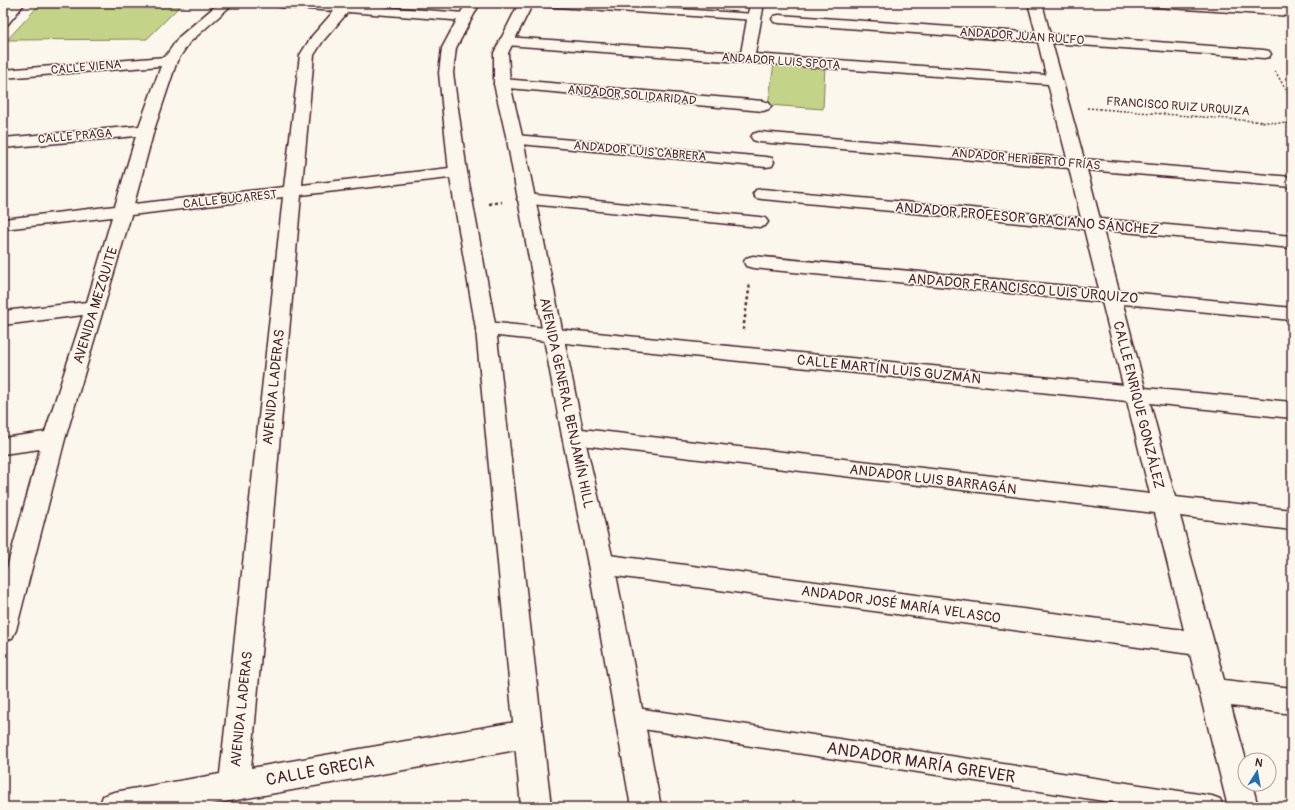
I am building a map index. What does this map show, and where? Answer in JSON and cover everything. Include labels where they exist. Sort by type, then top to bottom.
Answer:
[{"type":"street","points":[[3,21],[18,3]]},
{"type":"street","name":"AVENIDA MEZQUITE","points":[[3,630],[6,606],[54,440],[95,307],[146,130],[170,61],[184,40],[227,3]]},
{"type":"street","points":[[282,3],[469,10],[449,48],[446,73],[458,172],[486,329],[527,734],[536,807]]},
{"type":"street","name":"AVENIDA GENERAL BENJAMÍN HILL","points":[[526,3],[501,53],[502,84],[515,140],[552,336],[601,564],[646,807]]},
{"type":"street","points":[[747,58],[758,3]]},
{"type":"street","name":"CALLE ENRIQUE GONZÁLEZ","points":[[1035,3],[1243,807]]},
{"type":"street","points":[[1154,3],[1292,12]]},
{"type":"street","points":[[1286,3],[1292,7]]},
{"type":"street","name":"AVENIDA LADERAS","points":[[234,786],[292,192],[307,55],[318,39],[347,6]]},
{"type":"street","name":"ANDADOR JUAN RULFO","points":[[779,19],[1264,54]]},
{"type":"street","name":"ANDADOR LUIS SPOTA","points":[[506,41],[1055,80]]},
{"type":"street","name":"CALLE VIENA","points":[[3,74],[170,61]]},
{"type":"street","name":"ANDADOR SOLIDARIDAD","points":[[502,84],[763,106]]},
{"type":"street","name":"CALLE PRAGA","points":[[3,143],[146,130]]},
{"type":"street","name":"ANDADOR HERIBERTO FRÍAS","points":[[759,137],[1292,182]]},
{"type":"street","name":"ANDADOR LUIS CABRERA","points":[[515,140],[766,162]]},
{"type":"street","name":"CALLE BUCAREST","points":[[3,224],[458,172]]},
{"type":"street","name":"ANDADOR PROFESOR GRACIANO SÁNCHEZ","points":[[762,194],[1292,242]]},
{"type":"street","points":[[526,199],[759,222]]},
{"type":"street","name":"ANDADOR FRANCISCO LUIS URQUIZO","points":[[753,262],[1292,314]]},
{"type":"street","points":[[3,318],[95,307]]},
{"type":"street","name":"CALLE MARTÍN LUIS GUZMÁN","points":[[486,329],[1292,410]]},
{"type":"street","name":"ANDADOR LUIS BARRAGÁN","points":[[573,436],[1292,520]]},
{"type":"street","points":[[3,446],[54,440]]},
{"type":"street","name":"ANDADOR JOSÉ MARÍA VELASCO","points":[[601,564],[1201,644]]},
{"type":"street","points":[[1213,691],[1292,701]]},
{"type":"street","name":"CALLE GRECIA","points":[[114,807],[527,734]]},
{"type":"lane","points":[[541,3],[755,18]]},
{"type":"lane","name":"ANDADOR MARÍA GREVER","points":[[630,717],[1212,807]]},
{"type":"path","name":"FRANCISCO RUIZ URQUIZA","points":[[1062,106],[1292,124]]},
{"type":"path","points":[[464,208],[526,199]]},
{"type":"green space","points":[[41,3],[183,3],[147,39],[7,40]]},
{"type":"green space","points":[[774,63],[825,66],[823,109],[768,105]]}]
